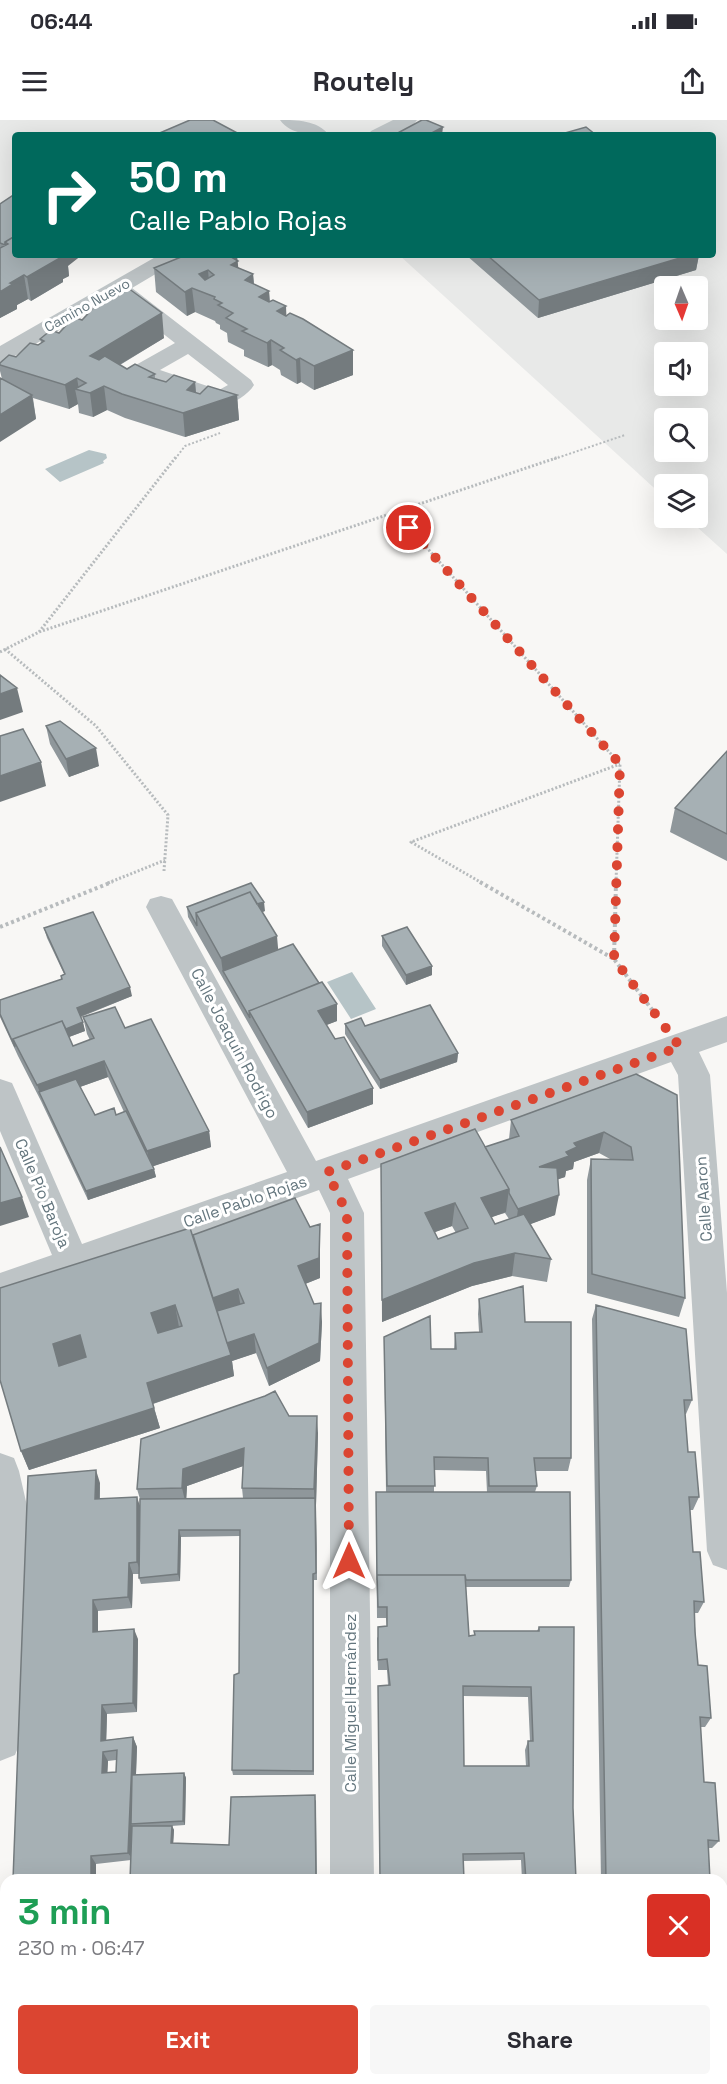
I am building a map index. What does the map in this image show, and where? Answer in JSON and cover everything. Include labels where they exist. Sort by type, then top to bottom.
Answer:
[{"type":"street","points":[[289,120],[313,132]]},
{"type":"street","points":[[384,132],[408,120]]},
{"type":"street","name":"Camino Nuevo","points":[[0,355],[169,258]]},
{"type":"street","points":[[118,288],[189,344]]},
{"type":"street","name":"Calle Joaquín Rodrigo","points":[[161,907],[317,1176]]},
{"type":"street","name":"Calle Pablo Rojas","points":[[0,1288],[727,1029]]},
{"type":"street","name":"Calle Aaron","points":[[680,1047],[694,1075],[720,1357],[727,1551]]},
{"type":"street","name":"Calle Pío Baroja","points":[[0,1092],[72,1261]]},
{"type":"street","name":"Calle Miguel Hernández","points":[[317,1176],[347,1213],[352,1874]]},
{"type":"street","points":[[0,1471],[6,1520],[0,1740]]},
{"type":"path","points":[[39,632],[185,446],[225,431]]},
{"type":"path","points":[[0,652],[39,632],[625,435]]},
{"type":"path","points":[[394,511],[620,764],[614,959]]},
{"type":"path","points":[[5,649],[96,726],[168,815],[161,907]]},
{"type":"path","points":[[620,764],[411,842],[614,959],[680,1047]]},
{"type":"path","points":[[0,927],[165,860]]},
{"type":"shaded area","points":[[0,120],[727,120],[727,554],[698,528],[708,528],[708,474],[654,474],[654,488],[402,258],[716,258],[716,132],[12,132],[12,213],[0,223]]},
{"type":"shaded area","points":[[89,450],[106,454],[107,458],[103,461],[104,463],[60,482],[45,469]]},
{"type":"shaded area","points":[[352,972],[376,1009],[351,1019],[327,982]]},
{"type":"building","points":[[190,120],[213,120],[235,132],[162,132]]},
{"type":"building","points":[[422,120],[443,127],[434,132],[400,132]]},
{"type":"building","points":[[586,127],[592,132],[568,132]]},
{"type":"building","points":[[12,196],[12,238],[5,242],[5,245],[0,243],[0,204]]},
{"type":"building","points":[[12,238],[12,258],[60,258],[27,277],[24,275],[0,292],[0,248],[8,244],[5,242]]},
{"type":"building","points":[[179,258],[233,258],[238,261],[231,265],[253,274],[245,280],[269,291],[259,297],[286,306],[277,311],[286,316],[290,313],[303,319],[353,350],[314,366],[300,358],[296,360],[280,350],[284,348],[271,340],[267,343],[242,331],[247,329],[226,318],[233,313],[218,305],[222,303],[214,299],[215,297],[192,288],[185,292],[154,268]],"holes":[[[208,270],[214,275],[205,280],[199,274]]]},
{"type":"building","points":[[490,258],[680,258],[539,300]]},
{"type":"building","points":[[128,288],[162,313],[90,356],[99,360],[105,356],[127,369],[135,364],[155,374],[149,377],[166,382],[174,375],[195,382],[187,390],[200,394],[208,386],[237,395],[183,413],[104,386],[90,393],[75,389],[86,383],[77,378],[65,385],[0,365],[9,355],[16,357],[30,343],[38,345],[44,341],[40,339],[51,330],[59,333],[74,317],[82,320],[98,303],[101,304],[109,296],[107,295]]},
{"type":"building","points":[[0,378],[32,395],[0,415]]},
{"type":"building","points":[[0,675],[17,688],[0,694]]},
{"type":"building","points":[[60,721],[96,748],[66,759],[46,726]]},
{"type":"building","points":[[23,729],[41,762],[0,776],[0,736]]},
{"type":"building","points":[[727,751],[727,834],[675,808]]},
{"type":"building","points":[[251,883],[264,902],[257,904],[250,892],[196,913],[197,926],[187,907]]},
{"type":"building","points":[[250,892],[277,936],[221,958],[196,913]]},
{"type":"building","points":[[93,912],[130,987],[77,1008],[83,1022],[66,1029],[62,1021],[13,1039],[15,1047],[0,1014],[0,1000],[62,979],[61,976],[65,974],[44,928]]},
{"type":"building","points":[[407,927],[432,966],[406,975],[382,936]]},
{"type":"building","points":[[293,944],[319,983],[249,1011],[250,1018],[223,971]]},
{"type":"building","points":[[322,982],[337,1004],[318,1011],[335,1039],[344,1037],[373,1088],[307,1112],[249,1011]]},
{"type":"building","points":[[430,1005],[458,1053],[380,1080],[345,1024],[361,1018],[365,1026]]},
{"type":"building","points":[[115,1007],[125,1028],[151,1019],[209,1131],[147,1151],[104,1061],[37,1085],[13,1039],[62,1021],[73,1046],[94,1038],[83,1017]]},
{"type":"building","points":[[636,1074],[677,1095],[685,1298],[592,1274],[591,1159],[633,1160],[631,1147],[604,1132],[574,1143],[577,1147],[566,1152],[569,1156],[539,1167],[557,1168],[559,1195],[518,1209],[485,1147],[519,1136],[511,1120]]},
{"type":"building","points":[[76,1079],[95,1115],[114,1108],[116,1115],[126,1111],[154,1169],[86,1191],[39,1092]]},
{"type":"building","points":[[475,1129],[509,1189],[481,1198],[495,1224],[524,1214],[551,1259],[515,1253],[474,1263],[382,1300],[381,1164]],"holes":[[[455,1203],[468,1228],[438,1239],[425,1213]]]},
{"type":"building","points":[[0,1147],[22,1197],[0,1203]]},
{"type":"building","points":[[295,1198],[310,1227],[320,1224],[319,1258],[298,1266],[314,1304],[321,1303],[319,1343],[267,1368],[254,1334],[227,1343],[217,1311],[244,1303],[238,1289],[213,1298],[193,1235]]},
{"type":"building","points":[[190,1228],[231,1355],[147,1383],[154,1408],[21,1451],[0,1380],[0,1288]],"holes":[[[175,1305],[182,1326],[158,1333],[151,1313]],[[80,1335],[86,1357],[59,1366],[53,1344]]]},
{"type":"building","points":[[523,1286],[525,1322],[571,1322],[571,1458],[534,1458],[537,1486],[489,1486],[488,1458],[434,1457],[435,1486],[387,1486],[384,1337],[430,1316],[431,1349],[456,1349],[455,1333],[482,1332],[479,1299]]},
{"type":"building","points":[[596,1305],[686,1329],[692,1400],[684,1400],[688,1452],[695,1452],[699,1497],[689,1497],[693,1552],[700,1552],[704,1602],[694,1601],[695,1632],[698,1665],[707,1666],[711,1718],[700,1717],[704,1782],[715,1783],[719,1841],[708,1840],[710,1874],[606,1874]]},
{"type":"building","points":[[275,1391],[289,1416],[317,1416],[314,1489],[242,1488],[244,1448],[183,1469],[182,1488],[137,1489],[141,1439]]},
{"type":"building","points":[[96,1470],[95,1499],[137,1497],[137,1562],[129,1563],[128,1597],[93,1600],[93,1632],[134,1629],[133,1703],[102,1705],[101,1741],[133,1737],[128,1853],[91,1856],[91,1874],[13,1874],[28,1476]],"holes":[[[117,1750],[116,1772],[102,1773],[103,1752]]]},
{"type":"building","points":[[376,1492],[570,1492],[571,1580],[466,1580],[465,1575],[377,1575],[377,1580]]},
{"type":"building","points":[[315,1498],[313,1771],[232,1770],[234,1675],[239,1673],[240,1530],[179,1530],[178,1574],[139,1578],[140,1499]]},
{"type":"building","points":[[377,1575],[465,1575],[469,1636],[475,1635],[474,1631],[539,1631],[539,1627],[574,1627],[573,1808],[576,1874],[526,1874],[524,1853],[463,1854],[464,1874],[380,1874],[378,1686],[390,1685],[387,1659],[378,1660],[378,1627],[387,1626],[387,1607],[378,1607]],"holes":[[[463,1686],[531,1687],[533,1741],[528,1741],[529,1766],[464,1766]]]},
{"type":"building","points":[[184,1773],[183,1821],[131,1824],[132,1775]]},
{"type":"building","points":[[315,1795],[316,1874],[130,1874],[132,1826],[172,1826],[171,1843],[229,1845],[231,1797]]},
{"type":"route","points":[[349,1561],[347,1213],[327,1172],[680,1047],[614,959],[620,764],[409,528]]}]
